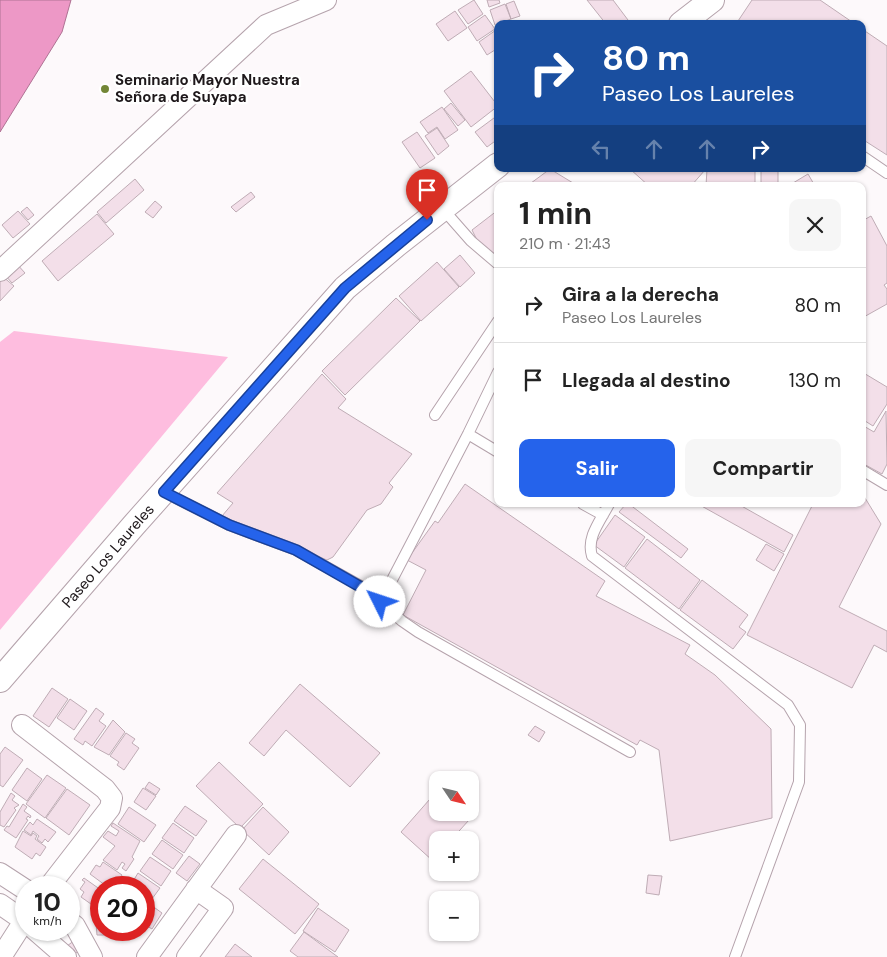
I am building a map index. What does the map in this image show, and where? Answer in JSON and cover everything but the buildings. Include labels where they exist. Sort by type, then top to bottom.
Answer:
[{"type":"street","points":[[0,271],[266,25],[326,0]]},
{"type":"street","points":[[687,20],[712,0]]},
{"type":"street","name":"Paseo Los Laureles","points":[[0,680],[345,288],[442,208],[494,168]]},
{"type":"street","points":[[22,725],[105,789],[112,798],[110,808],[57,876]]},
{"type":"street","points":[[147,957],[236,835]]},
{"type":"street","points":[[0,872],[15,882]]},
{"type":"street","points":[[187,957],[223,908],[196,889]]},
{"type":"street","points":[[0,904],[15,914]]},
{"type":"street","points":[[80,935],[92,957]]},
{"type":"street","points":[[0,957],[15,939]]},
{"type":"street","points":[[48,941],[66,957]]},
{"type":"lane","points":[[866,159],[887,173]]},
{"type":"lane","points":[[442,208],[471,241],[494,261]]},
{"type":"lane","points":[[435,415],[494,327]]},
{"type":"lane","points":[[380,602],[494,385]]},
{"type":"lane","points":[[468,434],[494,450]]},
{"type":"lane","points":[[866,472],[887,484]]},
{"type":"lane","points":[[164,492],[229,525],[296,550],[366,590],[418,632],[630,752]]},
{"type":"lane","points":[[589,507],[603,516]]},
{"type":"lane","points":[[608,507],[591,538],[589,548],[592,556],[788,705],[800,725],[799,782],[735,957]]},
{"type":"shaded area","points":[[0,0],[71,0],[62,32],[0,132]]},
{"type":"shaded area","points":[[14,331],[228,357],[0,630],[0,342]]},
{"type":"place","name":"Seminario Mayor Nuestra Señora de Suyapa","points":[[105,89]]},
{"type":"route","points":[[380,602],[366,590],[296,550],[229,525],[164,492],[345,288],[427,220]]}]
